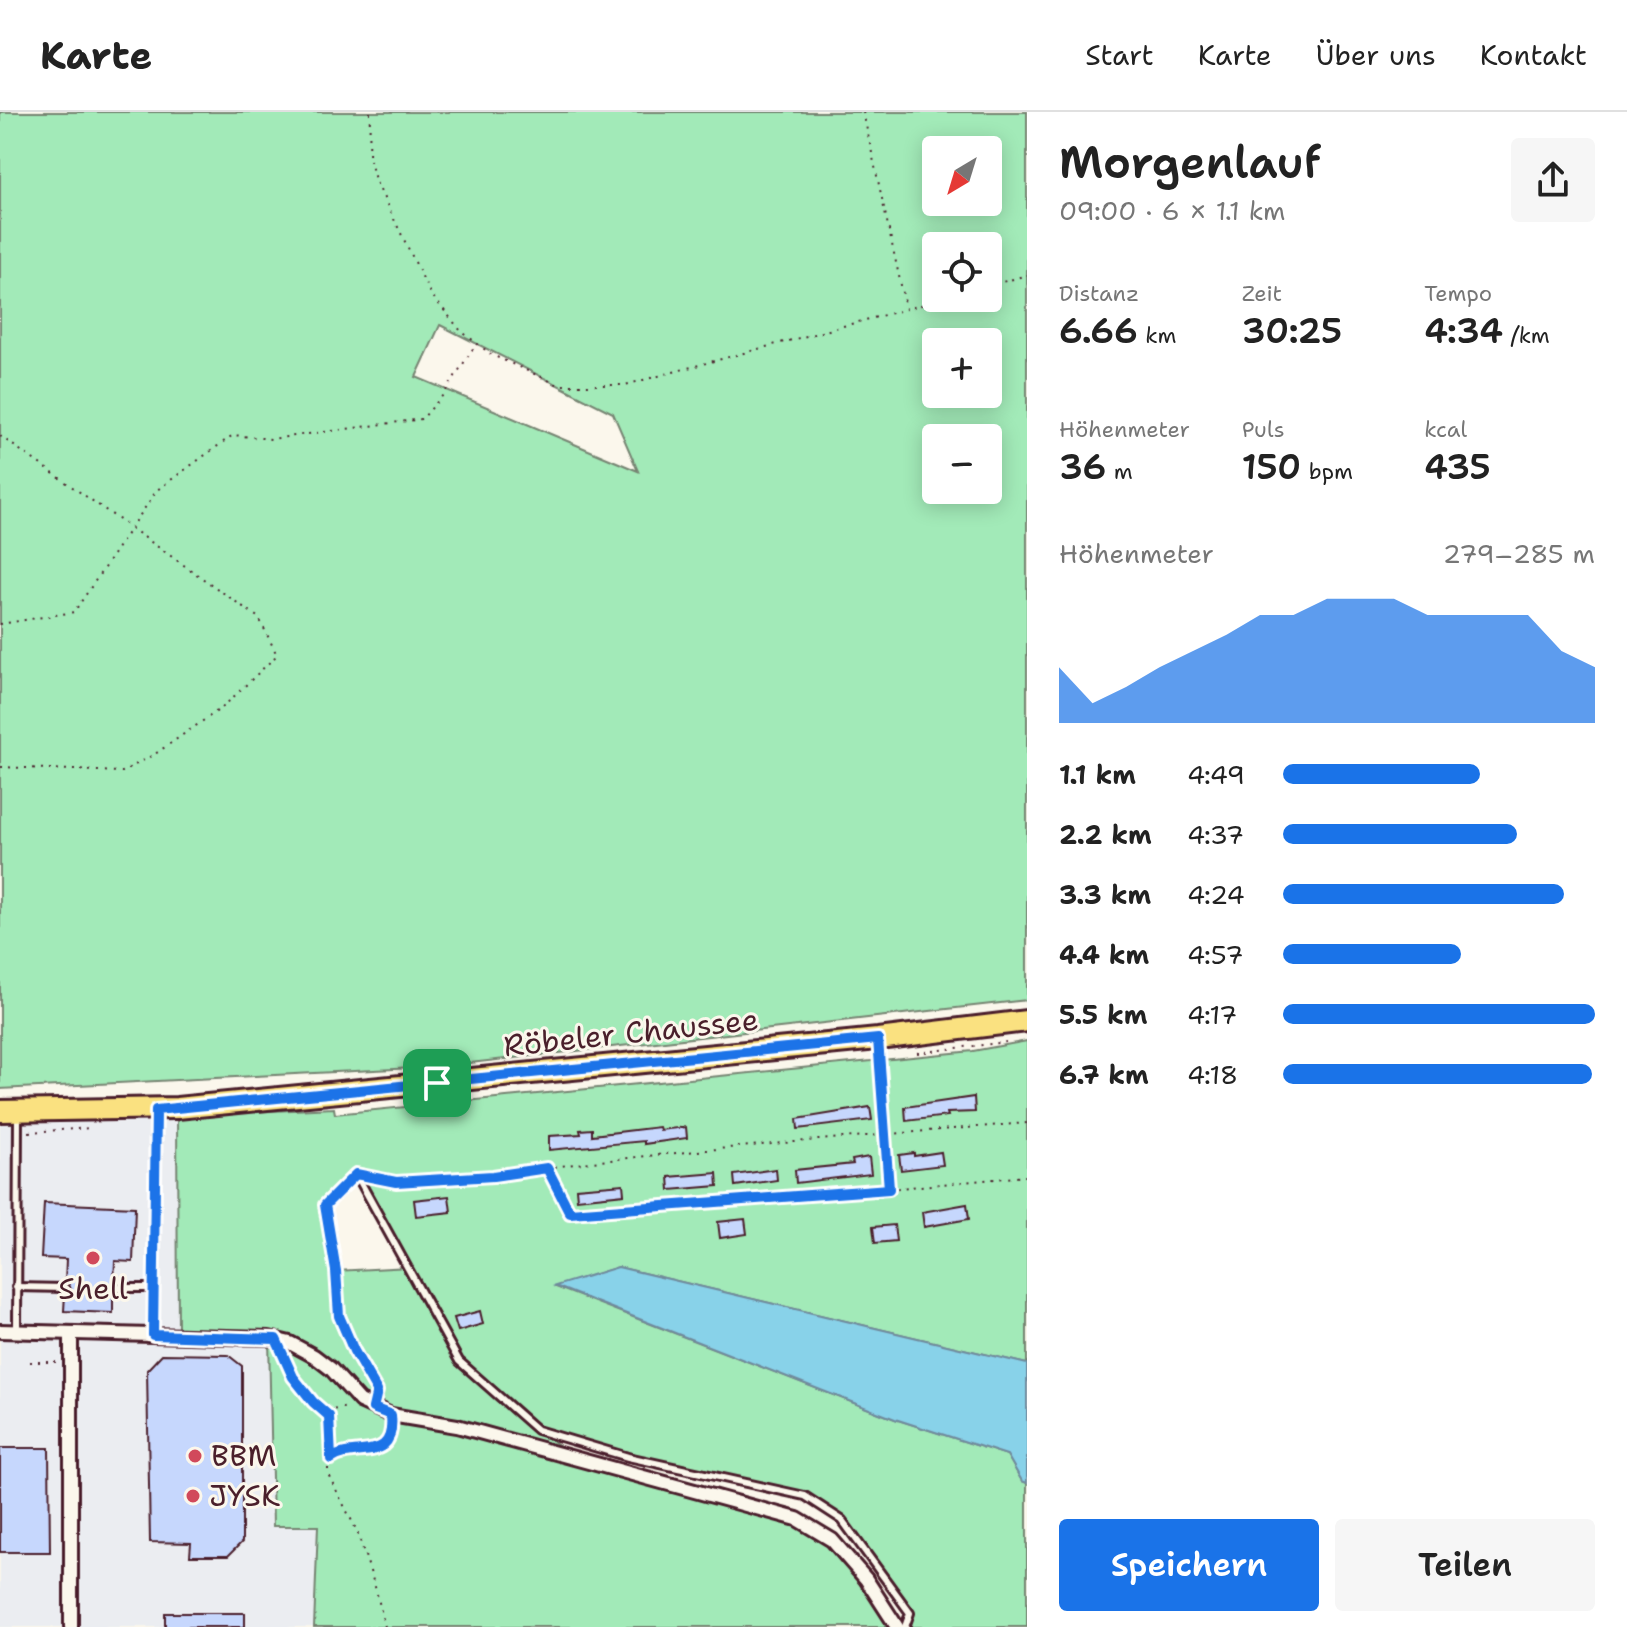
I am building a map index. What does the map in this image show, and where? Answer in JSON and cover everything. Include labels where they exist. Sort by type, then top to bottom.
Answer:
[{"type":"main road","name":"Röbeler Chaussee","points":[[9,1111],[156,1110],[878,1039],[1027,1021]]},
{"type":"street","points":[[0,1331],[276,1339],[290,1343],[331,1369],[360,1401],[391,1415],[457,1426],[797,1519],[832,1540],[866,1579],[897,1627]]},
{"type":"street","points":[[71,1333],[71,1627]]},
{"type":"lane","points":[[153,1335],[156,1110]]},
{"type":"lane","points":[[9,1111],[17,1196],[17,1331]]},
{"type":"lane","points":[[373,1408],[377,1391],[354,1351],[339,1316],[336,1271],[325,1205],[356,1174],[459,1361],[537,1430],[628,1457],[805,1496],[842,1520],[910,1613],[905,1627]]},
{"type":"lane","points":[[16,1287],[65,1288]]},
{"type":"lane","points":[[114,1288],[154,1288]]},
{"type":"path","points":[[370,112],[369,157],[375,180],[430,293],[461,331],[492,355],[559,385],[625,385],[922,305]]},
{"type":"path","points":[[863,112],[906,309]]},
{"type":"path","points":[[1002,282],[1027,275]]},
{"type":"path","points":[[0,624],[74,612],[157,490],[233,435],[271,439],[422,419],[443,395],[476,343]]},
{"type":"path","points":[[0,436],[259,618],[277,655],[223,707],[155,754],[122,772],[0,767]]},
{"type":"path","points":[[878,1039],[889,1189]]},
{"type":"path","points":[[356,1174],[396,1182],[493,1176],[547,1168],[1027,1123]]},
{"type":"path","points":[[547,1168],[570,1213],[1027,1176]]},
{"type":"path","points":[[276,1339],[293,1377],[329,1416],[331,1459],[328,1474],[357,1531],[385,1627]]},
{"type":"path","points":[[30,1362],[71,1362]]},
{"type":"path","points":[[325,1411],[360,1401]]},
{"type":"path","points":[[331,1459],[337,1455],[378,1449],[391,1433],[391,1415]]},
{"type":"shaded area","points":[[177,1108],[269,1338],[272,1526],[318,1525],[314,1627],[0,1627],[0,1110]]},
{"type":"green space","points":[[0,112],[1027,112],[1027,1000],[434,1067],[0,1089]],"holes":[[[440,325],[613,413],[638,471],[416,377]]]},
{"type":"green space","points":[[1027,1041],[1027,1364],[618,1267],[556,1287],[895,1419],[1007,1455],[1022,1481],[1027,1483],[1027,1627],[905,1627],[910,1613],[842,1520],[805,1496],[628,1457],[540,1432],[585,1463],[797,1519],[832,1540],[897,1627],[314,1627],[318,1526],[273,1526],[269,1338],[178,1336],[177,1109],[189,1115],[334,1108],[335,1114],[973,1051]],"holes":[[[356,1175],[409,1267],[336,1271],[325,1205]]]},
{"type":"water","points":[[618,1267],[1027,1364],[1027,1483],[1022,1481],[1007,1455],[895,1419],[555,1286]]},
{"type":"building","points":[[974,1097],[975,1112],[947,1113],[948,1116],[906,1121],[905,1107]]},
{"type":"building","points":[[870,1107],[872,1120],[798,1129],[797,1119]]},
{"type":"building","points":[[659,1127],[660,1130],[686,1127],[687,1138],[549,1150],[549,1136],[581,1134],[580,1130],[592,1129],[592,1135]]},
{"type":"building","points":[[941,1152],[943,1165],[901,1170],[899,1155]]},
{"type":"building","points":[[869,1157],[871,1174],[796,1183],[795,1170],[853,1164],[852,1160]]},
{"type":"building","points":[[776,1169],[777,1180],[735,1186],[734,1175]]},
{"type":"building","points":[[717,1173],[718,1186],[670,1190],[669,1177]]},
{"type":"building","points":[[623,1184],[624,1194],[577,1199],[576,1188]]},
{"type":"building","points":[[449,1196],[451,1212],[416,1216],[414,1200]]},
{"type":"building","name":"Shell","points":[[44,1203],[135,1207],[133,1262],[115,1261],[114,1282],[108,1287],[113,1294],[113,1313],[64,1311],[65,1294],[71,1289],[65,1282],[66,1259],[41,1258]]},
{"type":"building","points":[[967,1204],[969,1219],[924,1227],[922,1212]]},
{"type":"building","points":[[745,1219],[747,1234],[720,1238],[718,1222]]},
{"type":"building","points":[[894,1225],[896,1241],[875,1243],[873,1227]]},
{"type":"building","points":[[480,1311],[483,1324],[458,1331],[454,1318]]},
{"type":"building","name":"BBM","points":[[162,1354],[228,1355],[242,1366],[242,1542],[228,1556],[190,1556],[191,1543],[150,1542],[147,1370]]},
{"type":"building","points":[[0,1448],[49,1448],[50,1552],[0,1552]]},
{"type":"building","points":[[165,1613],[245,1613],[245,1627],[165,1627]]},
{"type":"place","name":"Shell","points":[[93,1258]]},
{"type":"place","name":"BBM","points":[[195,1456]]},
{"type":"place","name":"JYSK","points":[[193,1496]]},
{"type":"route","points":[[878,1039],[889,1189],[570,1213],[547,1168],[493,1176],[396,1182],[356,1174],[325,1205],[336,1271],[339,1316],[354,1351],[377,1391],[373,1408],[391,1415],[392,1423],[391,1433],[378,1449],[337,1455],[331,1459],[329,1416],[293,1377],[276,1339],[153,1335],[156,1110],[437,1083],[878,1039]]}]
